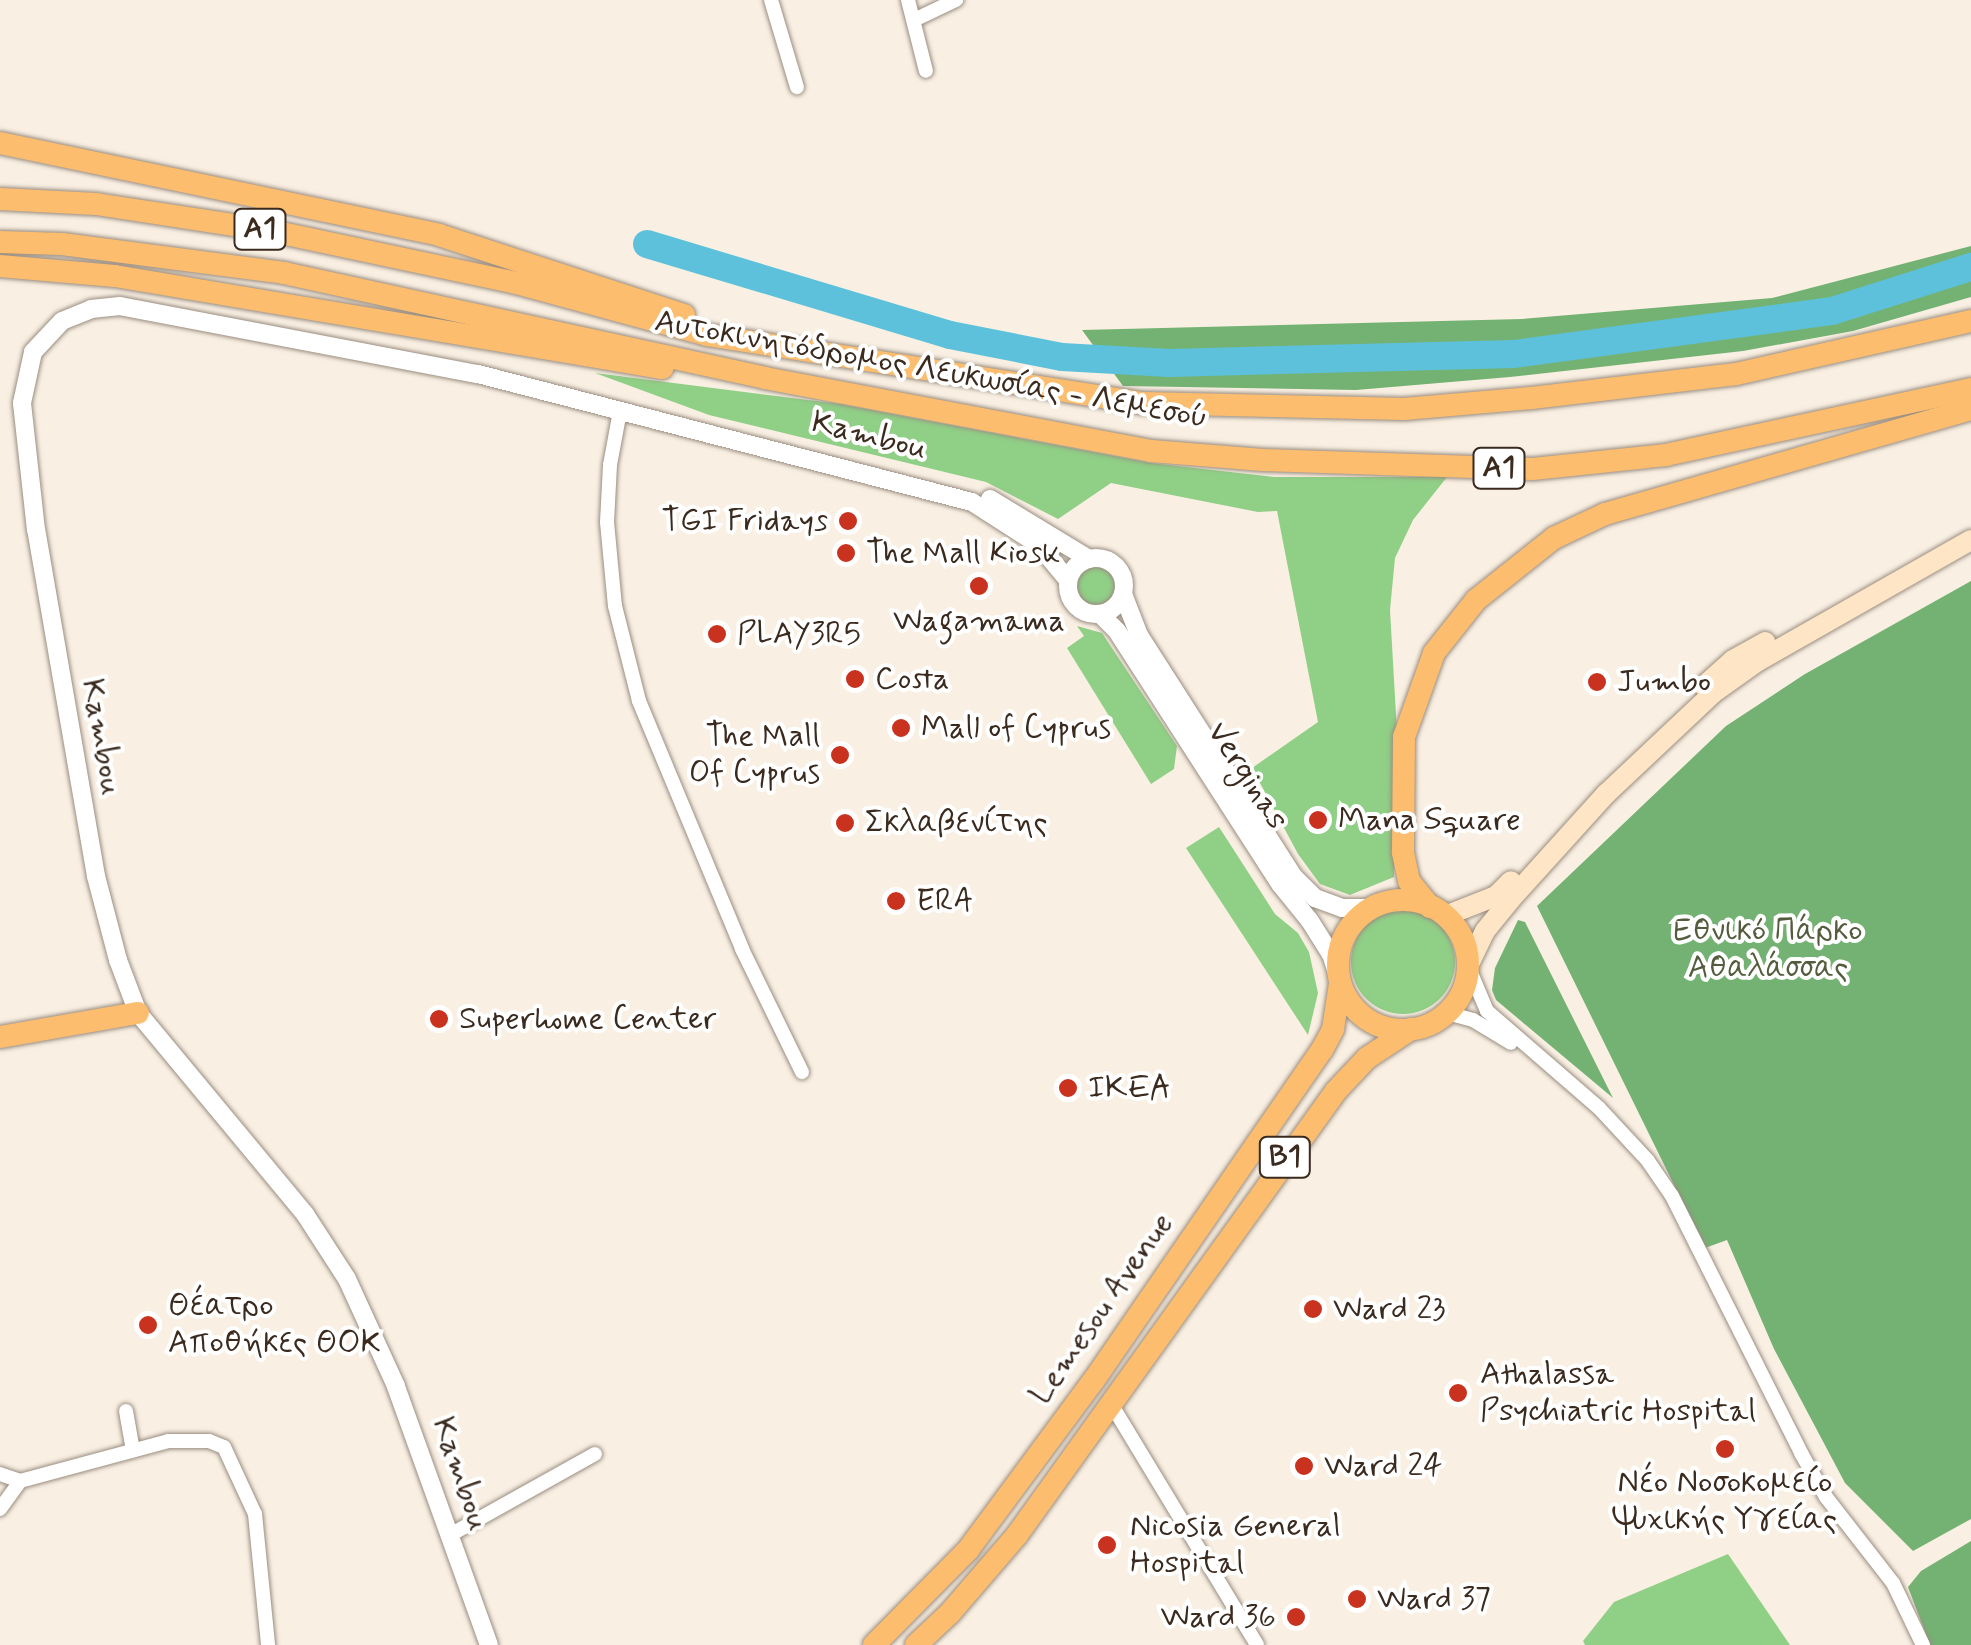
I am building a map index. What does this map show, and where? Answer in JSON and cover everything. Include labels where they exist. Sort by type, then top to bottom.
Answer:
[{"type":"main road","points":[[0,143],[439,235],[663,309],[822,354]]},
{"type":"main road","name":"A1","points":[[0,199],[113,206],[370,249],[651,322],[822,354],[1143,403],[1404,408],[1718,377],[1971,322]]},
{"type":"main road","name":"Αυτοκινητόδρομος Λευκωσίας - Λεμεσού","points":[[0,242],[62,244],[284,274],[765,378],[1151,451],[1532,469],[1666,455],[1971,388]]},
{"type":"main road","points":[[7,268],[115,276],[638,366],[765,378]]},
{"type":"main road","points":[[1468,966],[1466,947],[1409,881],[1402,852],[1404,737],[1434,653],[1476,600],[1554,538],[1605,514],[1971,410]]},
{"type":"main road","points":[[1368,908],[1386,900],[1437,911],[1496,896],[1585,799],[1734,660],[1971,525]]},
{"type":"main road","points":[[1447,1014],[1464,989],[1468,966],[1484,931],[1606,794],[1702,703],[1758,661],[1971,540]]},
{"type":"main road","name":"B1","points":[[1339,980],[1343,937],[1368,908]]},
{"type":"main road","points":[[1339,980],[1351,1004],[1368,1019],[1388,1028],[1411,1029]]},
{"type":"main road","name":"Lemesou Avenue","points":[[874,1645],[968,1550],[1094,1380],[1322,1050],[1333,1030],[1339,980]]},
{"type":"main road","points":[[5,1034],[138,1013]]},
{"type":"main road","name":"B1","points":[[1411,1029],[1447,1014]]},
{"type":"main road","name":"Lemesou Avenue","points":[[916,1645],[950,1613],[1007,1547],[1336,1091],[1368,1058],[1411,1029]]},
{"type":"street","points":[[771,0],[796,86]]},
{"type":"street","points":[[908,0],[926,71]]},
{"type":"street","points":[[914,20],[956,0]]},
{"type":"street","name":"Kambou","points":[[488,1645],[396,1386],[347,1280],[305,1214],[138,1013],[118,960],[96,876],[36,530],[22,403],[26,367],[41,340],[76,314],[120,306],[478,374],[620,411],[640,420],[972,502],[1039,544],[1068,580]]},
{"type":"street","points":[[620,411],[610,465],[607,522],[615,606],[639,702],[742,950],[802,1072]]},
{"type":"street","name":"Kambou","points":[[620,411],[647,412],[1000,502],[1089,558]]},
{"type":"street","points":[[1089,558],[1112,563],[1124,583],[1118,604],[1100,614],[1074,604],[1068,580],[1072,570],[1089,558]]},
{"type":"street","name":"Verginas","points":[[1122,594],[1139,635],[1294,877],[1315,898],[1342,908],[1368,908]]},
{"type":"street","name":"Verginas","points":[[1100,614],[1118,631],[1282,886],[1332,954],[1339,980]]},
{"type":"street","points":[[1468,966],[1483,1006],[1542,1062],[1599,1108],[1648,1160],[1672,1196],[1801,1453],[1826,1497],[1893,1583],[1923,1645]]},
{"type":"street","points":[[1447,1014],[1473,1020],[1542,1062]]},
{"type":"street","points":[[1110,1402],[1257,1645]]},
{"type":"street","points":[[126,1411],[133,1450]]},
{"type":"street","points":[[0,1474],[20,1481],[168,1441],[210,1441],[224,1447],[234,1459],[255,1514],[268,1645]]},
{"type":"street","points":[[450,1536],[595,1454]]},
{"type":"street","points":[[0,1509],[20,1481]]},
{"type":"green space","points":[[1971,246],[1971,297],[1853,331],[1743,351],[1510,377],[1356,390],[1123,386],[1082,330],[1522,319],[1772,298]]},
{"type":"green space","points":[[595,373],[840,404],[1151,463],[1274,477],[1447,477],[1413,520],[1395,558],[1390,610],[1397,732],[1394,877],[1350,895],[1320,884],[1298,854],[1252,768],[1318,722],[1277,511],[1258,512],[1111,483],[1058,519],[986,482],[709,415]]},
{"type":"green space","points":[[1096,567],[1110,573],[1116,587],[1110,601],[1096,607],[1082,601],[1076,587],[1082,573]]},
{"type":"green space","name":"Εθνικό Πάρκο Αθαλάσσας","points":[[1971,581],[1971,1519],[1913,1551],[1845,1483],[1774,1349],[1727,1240],[1705,1248],[1537,906],[1726,726],[1805,674]]},
{"type":"green space","points":[[1077,626],[1102,633],[1177,746],[1174,769],[1151,784],[1067,648],[1084,636]]},
{"type":"green space","points":[[1219,827],[1275,914],[1298,933],[1309,952],[1318,993],[1308,1035],[1186,848]]},
{"type":"green space","points":[[1403,910],[1423,914],[1440,925],[1451,942],[1455,962],[1451,982],[1440,999],[1423,1010],[1403,1014],[1383,1010],[1366,999],[1355,982],[1351,962],[1355,942],[1366,925],[1383,914]]},
{"type":"green space","points":[[1518,920],[1525,922],[1613,1098],[1496,1000],[1492,990],[1495,968]]},
{"type":"green space","points":[[1971,1541],[1971,1645],[1930,1645],[1908,1587],[1921,1571]]},
{"type":"green space","points":[[1728,1554],[1790,1645],[1585,1645],[1583,1641],[1614,1602]]},
{"type":"waterway","points":[[647,244],[950,335],[1062,357],[1169,363],[1514,354],[1832,311],[1971,267]]},
{"type":"place","name":"TGI Fridays","points":[[848,521]]},
{"type":"place","name":"The Mall Kiosk","points":[[846,553]]},
{"type":"place","name":"Wagamama","points":[[979,586]]},
{"type":"place","name":"PLAY3R5","points":[[717,634]]},
{"type":"place","name":"Costa","points":[[855,679]]},
{"type":"place","name":"Jumbo","points":[[1597,682]]},
{"type":"place","name":"Mall of Cyprus","points":[[901,728]]},
{"type":"place","name":"The Mall Of Cyprus","points":[[840,755]]},
{"type":"place","name":"Mana Square","points":[[1318,820]]},
{"type":"place","name":"Σκλαβενίτης","points":[[845,823]]},
{"type":"place","name":"ERA","points":[[896,901]]},
{"type":"place","name":"Superhome Center","points":[[439,1019]]},
{"type":"place","name":"IKEA","points":[[1068,1088]]},
{"type":"place","name":"Ward 23","points":[[1313,1309]]},
{"type":"place","name":"Θέατρο Αποθήκες ΘΟΚ","points":[[148,1325]]},
{"type":"place","name":"Athalassa Psychiatric Hospital","points":[[1458,1393]]},
{"type":"place","name":"Νέο Νοσοκομείο Ψυχικής Υγείας","points":[[1725,1449]]},
{"type":"place","name":"Ward 24","points":[[1304,1466]]},
{"type":"place","name":"Nicosia General Hospital","points":[[1107,1545]]},
{"type":"place","name":"Ward 37","points":[[1357,1599]]},
{"type":"place","name":"Ward 36","points":[[1296,1617]]}]
